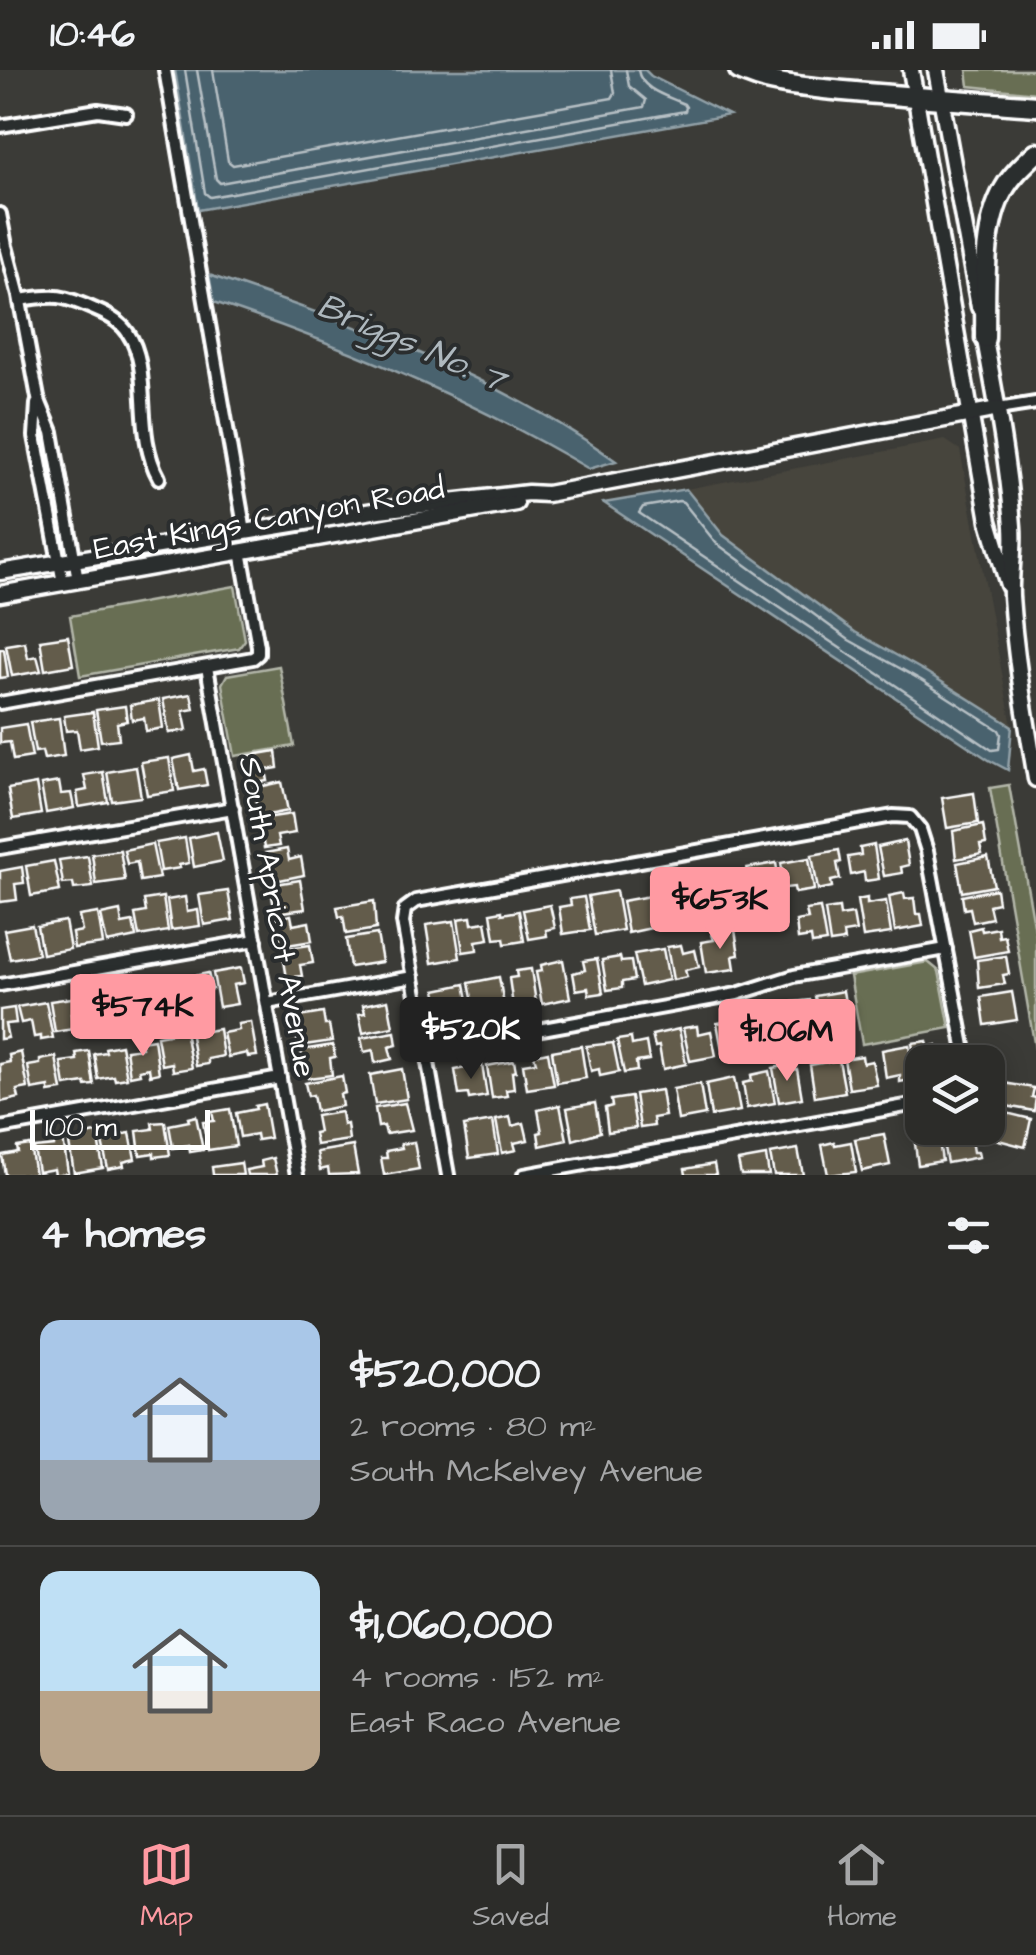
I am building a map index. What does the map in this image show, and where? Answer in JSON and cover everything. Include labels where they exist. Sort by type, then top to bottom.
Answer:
[{"type":"highway","points":[[739,70],[782,84],[1036,106]]},
{"type":"highway","points":[[985,338],[989,240],[996,206],[1011,179],[1036,153]]},
{"type":"main road","points":[[911,70],[989,521],[1011,592]]},
{"type":"main road","points":[[936,70],[1002,435],[1013,529],[1011,592],[1022,700],[1036,779]]},
{"type":"main road","name":"East Kings Canyon Road","points":[[0,594],[529,500],[998,410]]},
{"type":"main road","name":"East Kings Canyon Road","points":[[0,572],[353,514],[546,494]]},
{"type":"main road","points":[[242,551],[252,541],[313,530],[353,514]]},
{"type":"street","points":[[164,70],[245,532]]},
{"type":"street","points":[[0,126],[98,110],[126,114]]},
{"type":"street","points":[[0,214],[38,398],[52,432],[67,561]]},
{"type":"street","points":[[20,300],[66,297],[105,314],[128,333],[138,361],[145,440],[159,478]]},
{"type":"street","points":[[38,398],[36,436],[71,582]]},
{"type":"street","name":"East Kings Canyon Road","points":[[998,410],[1036,403]]},
{"type":"street","points":[[0,704],[253,658],[258,654],[242,551]]},
{"type":"street","name":"South Apricot Avenue","points":[[207,667],[297,1175]]},
{"type":"street","points":[[0,848],[232,808]]},
{"type":"street","points":[[448,1175],[403,922],[405,909],[416,901],[893,816],[910,817],[920,829],[927,851],[964,1045]]},
{"type":"street","points":[[0,985],[256,940]]},
{"type":"street","points":[[426,1050],[737,994],[794,976],[946,949]]},
{"type":"street","points":[[267,1003],[413,977]]},
{"type":"street","points":[[0,1128],[280,1078]]},
{"type":"street","points":[[524,1175],[905,1107]]},
{"type":"shaded area","points":[[945,440],[960,450],[1012,726],[855,632],[722,535],[686,489]]},
{"type":"green space","points":[[967,70],[1036,70],[1036,93],[969,86]]},
{"type":"green space","points":[[235,586],[245,640],[239,648],[80,676],[70,616]]},
{"type":"green space","points":[[279,666],[294,746],[235,756],[222,684],[227,675]]},
{"type":"green space","points":[[1009,785],[1036,936],[1036,1054],[990,788]]},
{"type":"green space","points":[[928,962],[939,971],[950,1028],[862,1044],[850,976]]},
{"type":"water","points":[[175,70],[645,70],[729,115],[198,210]]},
{"type":"water","points":[[209,275],[368,332],[471,376],[616,461],[589,469],[406,375],[214,302]]},
{"type":"water","points":[[686,489],[723,535],[855,632],[1012,726],[1008,770],[604,503]]},
{"type":"building","points":[[68,636],[73,665],[45,670],[40,640]]},
{"type":"building","points":[[25,642],[28,658],[37,656],[41,671],[12,676],[6,645]]},
{"type":"building","points":[[0,649],[4,649],[8,677],[0,678]]},
{"type":"building","points":[[191,694],[194,709],[183,711],[187,730],[169,733],[163,699]]},
{"type":"building","points":[[159,700],[163,728],[146,731],[144,718],[132,720],[130,705]]},
{"type":"building","points":[[125,706],[127,721],[117,723],[119,739],[101,741],[96,710]]},
{"type":"building","points":[[93,712],[98,746],[80,749],[77,730],[66,731],[64,716]]},
{"type":"building","points":[[59,718],[64,756],[44,759],[42,751],[35,752],[30,722]]},
{"type":"building","points":[[26,724],[32,757],[13,760],[10,742],[0,743],[0,728]]},
{"type":"building","points":[[276,751],[278,768],[266,770],[268,781],[252,783],[247,756]]},
{"type":"building","points":[[191,755],[194,771],[204,769],[207,785],[179,790],[173,759]]},
{"type":"building","points":[[169,758],[174,791],[147,795],[141,762]]},
{"type":"building","points":[[136,767],[141,797],[112,801],[107,772]]},
{"type":"building","points":[[103,772],[108,802],[79,807],[77,792],[87,790],[84,775]]},
{"type":"building","points":[[59,782],[61,794],[71,793],[74,808],[46,813],[41,785]]},
{"type":"building","points":[[282,782],[288,811],[258,817],[254,788]]},
{"type":"building","points":[[36,784],[41,814],[13,819],[8,789]]},
{"type":"building","points":[[974,793],[978,823],[947,828],[942,798]]},
{"type":"building","points":[[292,814],[295,833],[277,836],[279,846],[264,848],[259,819]]},
{"type":"building","points":[[983,825],[986,844],[980,845],[982,854],[956,859],[953,831]]},
{"type":"building","points":[[217,832],[223,861],[194,867],[189,838]]},
{"type":"building","points":[[185,838],[189,863],[161,871],[156,843]]},
{"type":"building","points":[[905,841],[909,865],[901,867],[902,873],[884,876],[878,847]]},
{"type":"building","points":[[152,844],[159,878],[140,881],[137,862],[127,864],[124,850]]},
{"type":"building","points":[[874,845],[879,879],[865,881],[864,872],[851,875],[848,857],[861,855],[860,848]]},
{"type":"building","points":[[287,849],[289,860],[301,857],[304,875],[270,882],[265,853]]},
{"type":"building","points":[[120,850],[125,880],[96,884],[92,854]]},
{"type":"building","points":[[839,850],[840,879],[831,881],[832,887],[818,890],[812,855]]},
{"type":"building","points":[[88,856],[93,887],[74,889],[73,883],[63,884],[59,860]]},
{"type":"building","points":[[988,857],[994,886],[962,892],[957,863]]},
{"type":"building","points":[[809,858],[814,890],[795,893],[794,887],[785,888],[781,863]]},
{"type":"building","points":[[54,861],[60,891],[31,896],[26,866]]},
{"type":"building","points":[[776,863],[781,894],[752,899],[747,868]]},
{"type":"building","points":[[22,867],[24,883],[15,884],[17,900],[0,902],[0,871]]},
{"type":"building","points":[[743,871],[748,901],[721,906],[715,874]]},
{"type":"building","points":[[300,880],[305,909],[275,913],[270,885]]},
{"type":"building","points":[[996,889],[998,903],[989,905],[992,918],[973,922],[970,908],[964,909],[962,896]]},
{"type":"building","points":[[228,891],[233,920],[204,925],[199,895]]},
{"type":"building","points":[[616,891],[623,930],[595,935],[588,896]]},
{"type":"building","points":[[904,893],[905,899],[914,898],[923,926],[895,931],[889,896]]},
{"type":"building","points":[[650,896],[656,927],[628,933],[622,901]]},
{"type":"building","points":[[163,897],[168,931],[139,936],[135,914],[146,912],[144,900]]},
{"type":"building","points":[[185,897],[187,912],[198,910],[200,926],[171,930],[167,900]]},
{"type":"building","points":[[584,897],[590,930],[563,934],[559,907],[571,905],[570,899]]},
{"type":"building","points":[[867,898],[867,904],[886,901],[891,933],[863,937],[857,900]]},
{"type":"building","points":[[374,901],[376,929],[346,934],[337,907]]},
{"type":"building","points":[[550,905],[555,928],[546,930],[547,936],[529,939],[523,910]]},
{"type":"building","points":[[820,908],[826,942],[812,944],[811,937],[798,939],[796,921],[808,919],[806,910]]},
{"type":"building","points":[[839,908],[840,916],[853,914],[856,931],[843,933],[844,941],[830,943],[825,910]]},
{"type":"building","points":[[120,911],[122,924],[133,922],[136,937],[107,943],[101,915]]},
{"type":"building","points":[[519,911],[524,941],[505,944],[504,938],[495,939],[491,913]]},
{"type":"building","points":[[98,913],[103,944],[74,948],[72,933],[82,931],[79,916]]},
{"type":"building","points":[[291,915],[293,925],[309,922],[312,941],[281,946],[276,918]]},
{"type":"building","points":[[471,917],[472,924],[486,922],[489,939],[476,941],[477,950],[463,952],[458,919]]},
{"type":"building","points":[[65,921],[70,949],[42,954],[37,926]]},
{"type":"building","points":[[454,921],[460,958],[432,963],[426,925]]},
{"type":"building","points":[[32,925],[38,954],[10,959],[4,930]]},
{"type":"building","points":[[981,927],[982,931],[998,928],[999,937],[1005,936],[1008,951],[974,957],[969,930]]},
{"type":"building","points":[[735,930],[739,955],[733,956],[735,969],[706,973],[701,942],[714,940],[712,934]]},
{"type":"building","points":[[377,934],[382,962],[350,967],[346,939]]},
{"type":"building","points":[[310,945],[313,963],[300,965],[302,976],[287,978],[282,949]]},
{"type":"building","points":[[681,945],[683,953],[695,950],[699,967],[685,970],[687,977],[673,980],[667,947]]},
{"type":"building","points":[[663,949],[669,980],[641,986],[634,954]]},
{"type":"building","points":[[1006,956],[1009,974],[1003,975],[1005,984],[979,988],[977,960]]},
{"type":"building","points":[[620,957],[621,962],[631,961],[634,980],[622,982],[622,988],[607,990],[602,960]]},
{"type":"building","points":[[597,959],[603,993],[589,995],[588,988],[576,990],[573,973],[585,970],[583,961]]},
{"type":"building","points":[[563,960],[570,998],[542,1004],[536,972],[542,971],[541,965]]},
{"type":"building","points":[[241,968],[244,983],[233,985],[237,1004],[219,1007],[213,973]]},
{"type":"building","points":[[531,969],[536,1003],[513,1006],[509,978],[517,977],[516,971]]},
{"type":"building","points":[[208,973],[212,989],[200,991],[203,1004],[185,1007],[180,979]]},
{"type":"building","points":[[499,977],[505,1010],[475,1013],[469,983]]},
{"type":"building","points":[[177,979],[182,1010],[164,1013],[161,998],[150,1000],[148,984]]},
{"type":"building","points":[[465,984],[471,1016],[442,1021],[436,990]]},
{"type":"building","points":[[143,985],[148,1011],[138,1013],[139,1021],[122,1024],[115,991]]},
{"type":"building","points":[[111,991],[117,1020],[88,1026],[83,996]]},
{"type":"building","points":[[843,991],[852,1021],[848,1021],[849,1030],[832,1033],[831,1026],[820,1027],[815,996]]},
{"type":"building","points":[[1012,992],[1017,1020],[985,1025],[981,997]]},
{"type":"building","points":[[79,997],[81,1012],[71,1014],[73,1029],[55,1032],[50,1001]]},
{"type":"building","points":[[388,1000],[393,1027],[363,1033],[359,1014],[365,1013],[363,1005]]},
{"type":"building","points":[[810,1000],[815,1029],[796,1032],[795,1026],[787,1028],[783,1003]]},
{"type":"building","points":[[46,1002],[53,1038],[41,1040],[41,1036],[34,1037],[31,1021],[21,1023],[17,1007]]},
{"type":"building","points":[[14,1008],[16,1023],[5,1024],[8,1038],[0,1039],[0,1010]]},
{"type":"building","points":[[323,1013],[332,1041],[298,1046],[299,1017]]},
{"type":"building","points":[[763,1013],[764,1020],[777,1018],[780,1035],[768,1037],[769,1046],[755,1048],[750,1015]]},
{"type":"building","points":[[746,1019],[751,1050],[723,1055],[717,1023]]},
{"type":"building","points":[[251,1022],[257,1056],[248,1057],[247,1053],[228,1057],[223,1033],[239,1030],[238,1024]]},
{"type":"building","points":[[697,1026],[698,1034],[711,1031],[716,1056],[690,1061],[683,1028]]},
{"type":"building","points":[[207,1027],[207,1031],[219,1029],[223,1056],[196,1066],[190,1030]]},
{"type":"building","points":[[679,1029],[686,1064],[663,1069],[659,1046],[655,1047],[652,1035]]},
{"type":"building","points":[[185,1031],[192,1068],[173,1071],[172,1063],[162,1065],[157,1036]]},
{"type":"building","points":[[395,1032],[397,1045],[389,1047],[392,1059],[375,1063],[373,1050],[364,1052],[361,1038]]},
{"type":"building","points":[[631,1038],[632,1045],[646,1042],[649,1060],[636,1062],[637,1071],[624,1073],[617,1040]]},
{"type":"building","points":[[154,1039],[159,1073],[150,1075],[149,1068],[130,1076],[126,1050],[142,1048],[141,1041]]},
{"type":"building","points":[[613,1043],[619,1072],[600,1076],[599,1069],[591,1071],[586,1046]]},
{"type":"building","points":[[121,1045],[127,1078],[98,1079],[94,1054]]},
{"type":"building","points":[[333,1045],[332,1075],[308,1078],[301,1050]]},
{"type":"building","points":[[581,1046],[586,1078],[557,1083],[552,1051]]},
{"type":"building","points":[[905,1046],[905,1081],[900,1082],[900,1075],[886,1078],[882,1050]]},
{"type":"building","points":[[89,1051],[94,1085],[65,1086],[61,1062],[77,1060],[76,1053]]},
{"type":"building","points":[[21,1052],[28,1088],[17,1090],[19,1098],[1,1102],[0,1064],[10,1062],[9,1055]]},
{"type":"building","points":[[548,1052],[554,1085],[527,1089],[523,1064],[536,1062],[534,1055]]},
{"type":"building","points":[[862,1056],[863,1063],[872,1061],[877,1085],[849,1089],[844,1059]]},
{"type":"building","points":[[56,1057],[62,1090],[32,1090],[28,1066]]},
{"type":"building","points":[[839,1060],[845,1092],[815,1097],[810,1065]]},
{"type":"building","points":[[514,1061],[514,1089],[506,1090],[507,1096],[492,1098],[487,1066]]},
{"type":"building","points":[[482,1065],[487,1096],[469,1099],[468,1094],[459,1095],[455,1070]]},
{"type":"building","points":[[788,1065],[789,1071],[797,1069],[802,1098],[779,1102],[773,1068]]},
{"type":"building","points":[[402,1069],[407,1099],[375,1104],[370,1075]]},
{"type":"building","points":[[769,1071],[775,1103],[747,1108],[743,1083],[752,1081],[751,1075]]},
{"type":"building","points":[[342,1076],[342,1106],[316,1111],[313,1095],[308,1096],[305,1083]]},
{"type":"building","points":[[734,1078],[740,1111],[711,1116],[706,1084]]},
{"type":"building","points":[[1005,1083],[1034,1088],[1034,1111],[1005,1106]]},
{"type":"building","points":[[700,1084],[705,1115],[678,1120],[673,1089]]},
{"type":"building","points":[[661,1090],[665,1116],[653,1118],[654,1126],[640,1128],[635,1094]]},
{"type":"building","points":[[631,1097],[636,1128],[608,1132],[605,1108],[612,1106],[611,1100]]},
{"type":"building","points":[[405,1103],[412,1130],[386,1134],[384,1126],[378,1127],[375,1108]]},
{"type":"building","points":[[595,1103],[600,1132],[573,1140],[567,1108]]},
{"type":"building","points":[[264,1104],[270,1138],[257,1140],[256,1134],[240,1137],[236,1113]]},
{"type":"building","points":[[560,1105],[567,1140],[540,1146],[538,1110]]},
{"type":"building","points":[[230,1109],[236,1146],[208,1150],[203,1122],[214,1121],[212,1112]]},
{"type":"building","points":[[341,1112],[349,1140],[316,1145],[316,1116]]},
{"type":"building","points":[[1005,1113],[1031,1119],[1025,1147],[1005,1142]]},
{"type":"building","points":[[196,1116],[203,1150],[190,1152],[189,1145],[173,1148],[169,1125]]},
{"type":"building","points":[[510,1117],[512,1126],[524,1123],[528,1140],[514,1143],[516,1150],[502,1153],[496,1120]]},
{"type":"building","points":[[493,1121],[498,1154],[469,1158],[464,1126]]},
{"type":"building","points":[[165,1122],[170,1155],[140,1155],[137,1131],[153,1129],[152,1123]]},
{"type":"building","points":[[113,1130],[114,1136],[130,1133],[135,1159],[108,1169],[100,1133]]},
{"type":"building","points":[[97,1133],[103,1168],[74,1173],[69,1143]]},
{"type":"building","points":[[884,1134],[890,1165],[862,1171],[855,1139]]},
{"type":"building","points":[[63,1139],[68,1173],[55,1175],[54,1169],[38,1172],[34,1148],[54,1146],[54,1141]]},
{"type":"building","points":[[414,1142],[419,1169],[384,1175],[381,1158],[387,1158],[386,1151]]},
{"type":"building","points":[[851,1142],[856,1172],[828,1175],[822,1145]]},
{"type":"building","points":[[30,1145],[35,1175],[5,1175],[2,1155]]},
{"type":"building","points":[[915,1145],[940,1145],[942,1161],[918,1165]]},
{"type":"building","points":[[944,1145],[972,1145],[973,1152],[978,1152],[979,1157],[947,1163]]},
{"type":"building","points":[[353,1146],[358,1174],[329,1175],[328,1168],[320,1170],[317,1152]]},
{"type":"building","points":[[798,1149],[803,1175],[774,1175],[770,1154]]},
{"type":"building","points":[[766,1156],[769,1175],[741,1175],[738,1161]]},
{"type":"building","points":[[273,1158],[277,1175],[247,1175],[246,1170],[262,1167],[261,1161]]},
{"type":"building","points":[[241,1163],[243,1175],[213,1175],[212,1167]]},
{"type":"building","points":[[714,1164],[716,1175],[686,1175],[685,1169]]},
{"type":"water label","name":"Briggs No. 7","points":[[411,343]]}]
